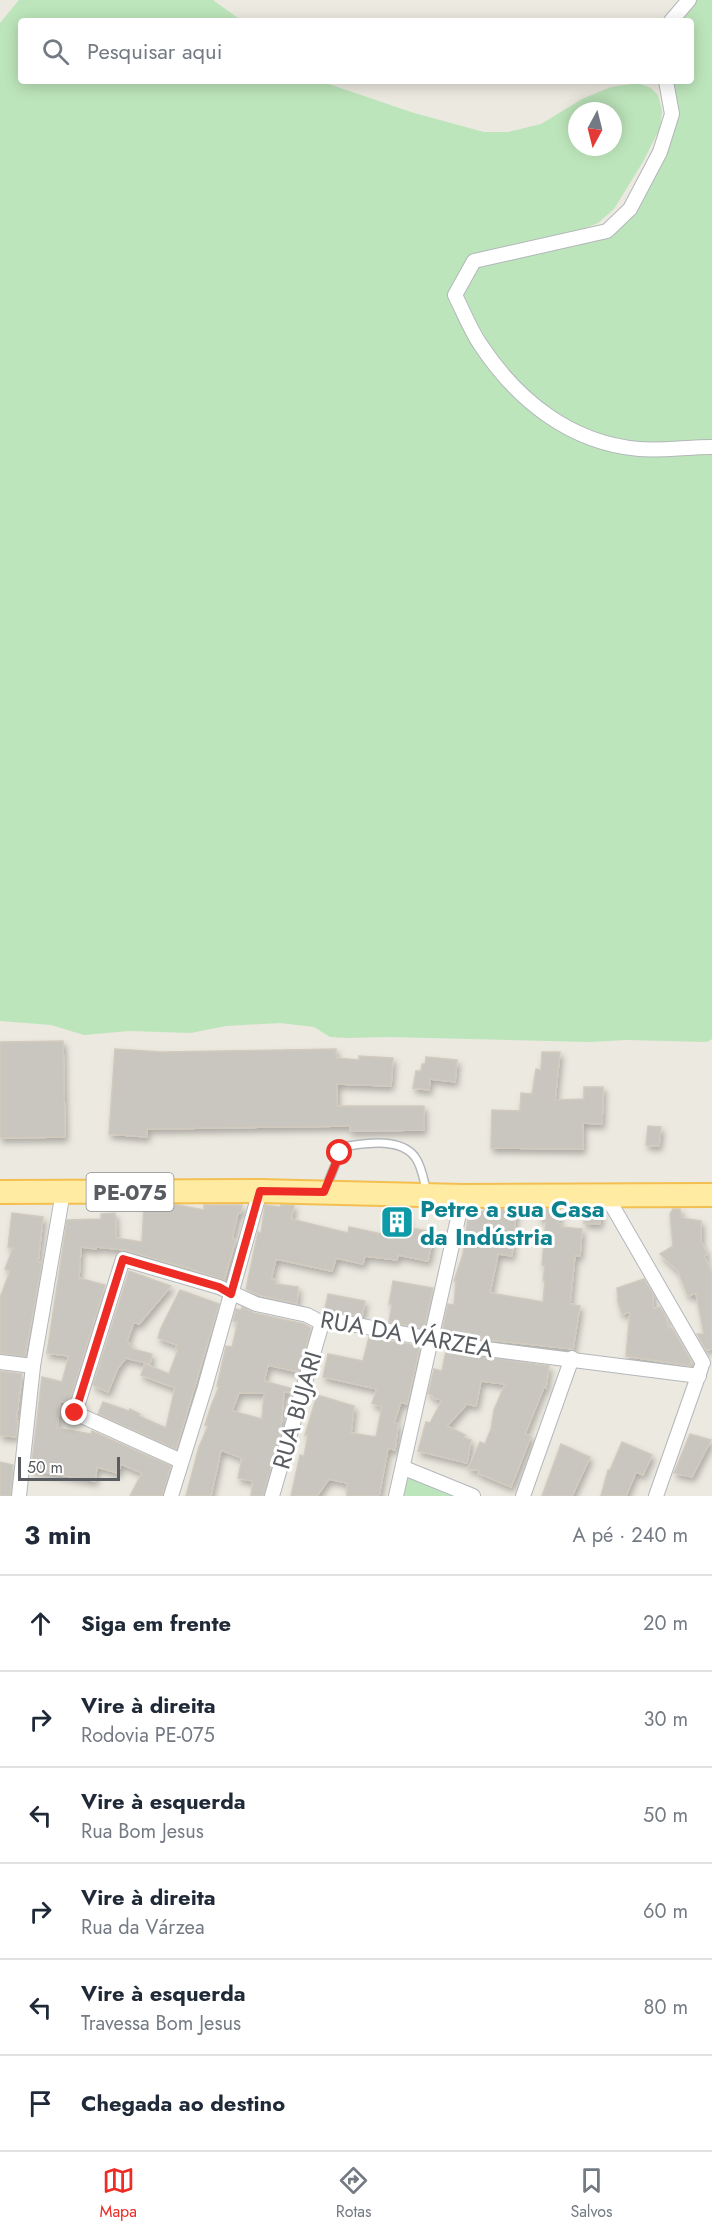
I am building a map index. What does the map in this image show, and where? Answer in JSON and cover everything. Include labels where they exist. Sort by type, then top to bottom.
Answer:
[{"type":"main road","name":"PE-075","points":[[0,1192],[260,1191],[463,1196],[712,1195]]},
{"type":"street","points":[[674,18],[689,0]]},
{"type":"street","points":[[667,84],[672,114],[660,152],[630,209],[607,231],[474,261],[455,295],[480,344],[510,382],[544,415],[593,440],[639,449],[712,447]]},
{"type":"street","points":[[171,1496],[260,1191]]},
{"type":"street","points":[[19,1496],[33,1366],[63,1192]]},
{"type":"street","points":[[606,1195],[705,1368],[656,1496]]},
{"type":"street","points":[[396,1496],[463,1196]]},
{"type":"street","name":"RUA DA VÁRZEA","points":[[181,1461],[75,1413],[123,1259],[219,1287],[256,1304],[307,1315],[322,1323],[335,1321],[430,1340],[572,1358],[705,1368]]},
{"type":"street","name":"RUA BUJARI","points":[[272,1496],[322,1323]]},
{"type":"street","points":[[523,1496],[572,1358]]},
{"type":"street","points":[[0,1362],[33,1366]]},
{"type":"street","points":[[404,1468],[473,1496]]},
{"type":"lane","points":[[324,1192],[340,1153],[348,1146],[394,1145],[408,1149],[417,1158],[428,1195]]},
{"type":"green space","points":[[19,0],[213,0],[238,18],[18,18],[18,84],[329,84],[414,113],[484,132],[508,132],[541,124],[568,108],[568,156],[622,156],[622,102],[577,102],[611,87],[641,84],[651,88],[658,95],[662,111],[660,128],[644,160],[614,209],[598,223],[576,232],[607,231],[630,209],[672,114],[667,84],[694,84],[694,18],[674,18],[689,0],[712,0],[712,1039],[707,1042],[626,1040],[590,1042],[349,1038],[330,1037],[314,1027],[280,1023],[226,1026],[191,1033],[129,1031],[84,1035],[51,1025],[0,1021],[0,23]]},
{"type":"green space","points":[[413,1477],[457,1496],[401,1496],[406,1480]]},
{"type":"building","points":[[63,1041],[65,1137],[0,1138],[0,1042]]},
{"type":"building","points":[[115,1049],[162,1052],[336,1049],[336,1058],[359,1060],[359,1056],[393,1058],[391,1086],[337,1084],[337,1106],[424,1106],[424,1130],[350,1131],[350,1126],[147,1129],[147,1137],[109,1134]]},
{"type":"building","points":[[542,1052],[560,1052],[555,1100],[584,1099],[584,1087],[603,1087],[602,1124],[583,1123],[583,1149],[491,1148],[492,1110],[520,1111],[521,1093],[532,1094],[536,1069],[541,1070]]},
{"type":"building","points":[[426,1057],[457,1060],[455,1082],[430,1079],[429,1090],[413,1088],[416,1071],[421,1071]]},
{"type":"building","points":[[648,1126],[661,1127],[659,1146],[646,1145]]},
{"type":"building","points":[[144,1205],[178,1205],[204,1210],[204,1205],[242,1205],[232,1239],[236,1239],[224,1280],[188,1267],[126,1250],[81,1247],[79,1278],[105,1285],[69,1403],[60,1401],[57,1428],[91,1434],[92,1431],[171,1466],[162,1496],[130,1496],[142,1473],[121,1464],[118,1473],[97,1467],[95,1481],[31,1470],[42,1377],[62,1382],[69,1356],[47,1353],[67,1220],[101,1219],[101,1214],[115,1213],[116,1238],[142,1242]]},
{"type":"building","points":[[265,1205],[280,1207],[281,1205],[294,1205],[291,1219],[348,1233],[349,1227],[382,1234],[387,1217],[409,1217],[406,1227],[434,1232],[428,1261],[398,1255],[397,1260],[365,1256],[363,1264],[336,1258],[332,1271],[276,1259],[271,1279],[276,1280],[275,1284],[298,1287],[297,1304],[259,1295],[246,1289],[258,1232],[261,1233]]},
{"type":"building","points":[[484,1209],[516,1209],[512,1256],[498,1254],[490,1293],[543,1302],[545,1266],[542,1265],[546,1219],[540,1219],[541,1209],[560,1209],[558,1224],[562,1224],[561,1227],[582,1229],[580,1256],[575,1255],[570,1304],[580,1306],[573,1349],[480,1339],[442,1332],[448,1304],[454,1305],[456,1281],[454,1281],[463,1254],[469,1210],[484,1212]]},
{"type":"building","points":[[585,1209],[601,1209],[600,1224],[584,1223]]},
{"type":"building","points":[[673,1209],[680,1209],[682,1218],[701,1221],[701,1242],[707,1254],[704,1256],[712,1273],[712,1349],[706,1350],[697,1334],[704,1334],[696,1293],[688,1296],[678,1271],[660,1254],[673,1246],[670,1214]]},
{"type":"building","points":[[12,1213],[43,1217],[38,1262],[42,1263],[25,1356],[0,1353],[0,1298],[10,1271],[5,1269],[13,1248],[8,1247]]},
{"type":"building","points":[[129,1271],[171,1286],[139,1324],[134,1322],[127,1341],[133,1349],[152,1354],[150,1364],[126,1358],[118,1368],[108,1392],[93,1385]]},
{"type":"building","points":[[644,1279],[653,1294],[653,1309],[660,1307],[666,1317],[668,1328],[672,1328],[691,1361],[690,1366],[626,1356],[630,1312],[622,1314],[617,1288]]},
{"type":"building","points":[[393,1281],[433,1288],[424,1329],[389,1322]]},
{"type":"building","points":[[180,1290],[219,1304],[176,1449],[98,1414],[103,1402],[129,1411],[130,1409],[140,1414],[139,1416],[166,1428],[175,1388],[141,1375],[145,1364],[169,1374],[178,1350],[177,1345],[158,1338]]},
{"type":"building","points":[[328,1294],[365,1301],[362,1317],[336,1312],[324,1314]]},
{"type":"building","points":[[242,1307],[254,1313],[304,1324],[311,1328],[299,1372],[268,1365],[264,1381],[293,1389],[292,1392],[284,1392],[280,1437],[263,1496],[251,1496],[253,1481],[238,1478],[242,1458],[221,1450],[211,1496],[186,1496],[199,1447],[208,1426],[205,1425],[219,1387],[217,1386],[226,1346],[232,1347],[238,1322],[233,1321],[236,1309],[241,1310]],"holes":[[[239,1393],[264,1393],[262,1419],[232,1411]]]},
{"type":"building","points":[[369,1337],[420,1346],[407,1404],[401,1402],[394,1423],[398,1424],[395,1450],[388,1448],[379,1496],[347,1496],[347,1483],[329,1479],[317,1496],[291,1496],[300,1455],[304,1456],[308,1435],[305,1435],[317,1395],[354,1406],[351,1433],[376,1437],[382,1407],[372,1403],[377,1389],[323,1377],[328,1354],[363,1361]]},
{"type":"building","points":[[446,1351],[549,1366],[546,1388],[544,1387],[525,1434],[531,1436],[511,1487],[478,1473],[479,1470],[468,1469],[480,1442],[485,1444],[491,1429],[494,1410],[505,1384],[481,1381],[476,1406],[467,1404],[447,1426],[471,1440],[467,1463],[418,1451],[426,1422],[430,1423],[442,1400],[428,1394],[434,1369],[442,1371]]},
{"type":"building","points":[[0,1371],[22,1374],[16,1437],[0,1435]]},
{"type":"building","points":[[690,1434],[711,1440],[692,1477],[674,1473]]},
{"type":"building","points":[[622,1442],[652,1455],[643,1475],[636,1472],[626,1496],[601,1496],[608,1470]]},
{"type":"building","points":[[561,1444],[590,1457],[572,1496],[542,1496]]},
{"type":"building","points":[[0,1462],[13,1465],[10,1496],[0,1496]]},
{"type":"place","name":"Petre a sua Casa da Indústria","points":[[397,1222]]},
{"type":"route","points":[[75,1413],[123,1259],[219,1287],[231,1294],[260,1191],[324,1192],[340,1153]]}]
